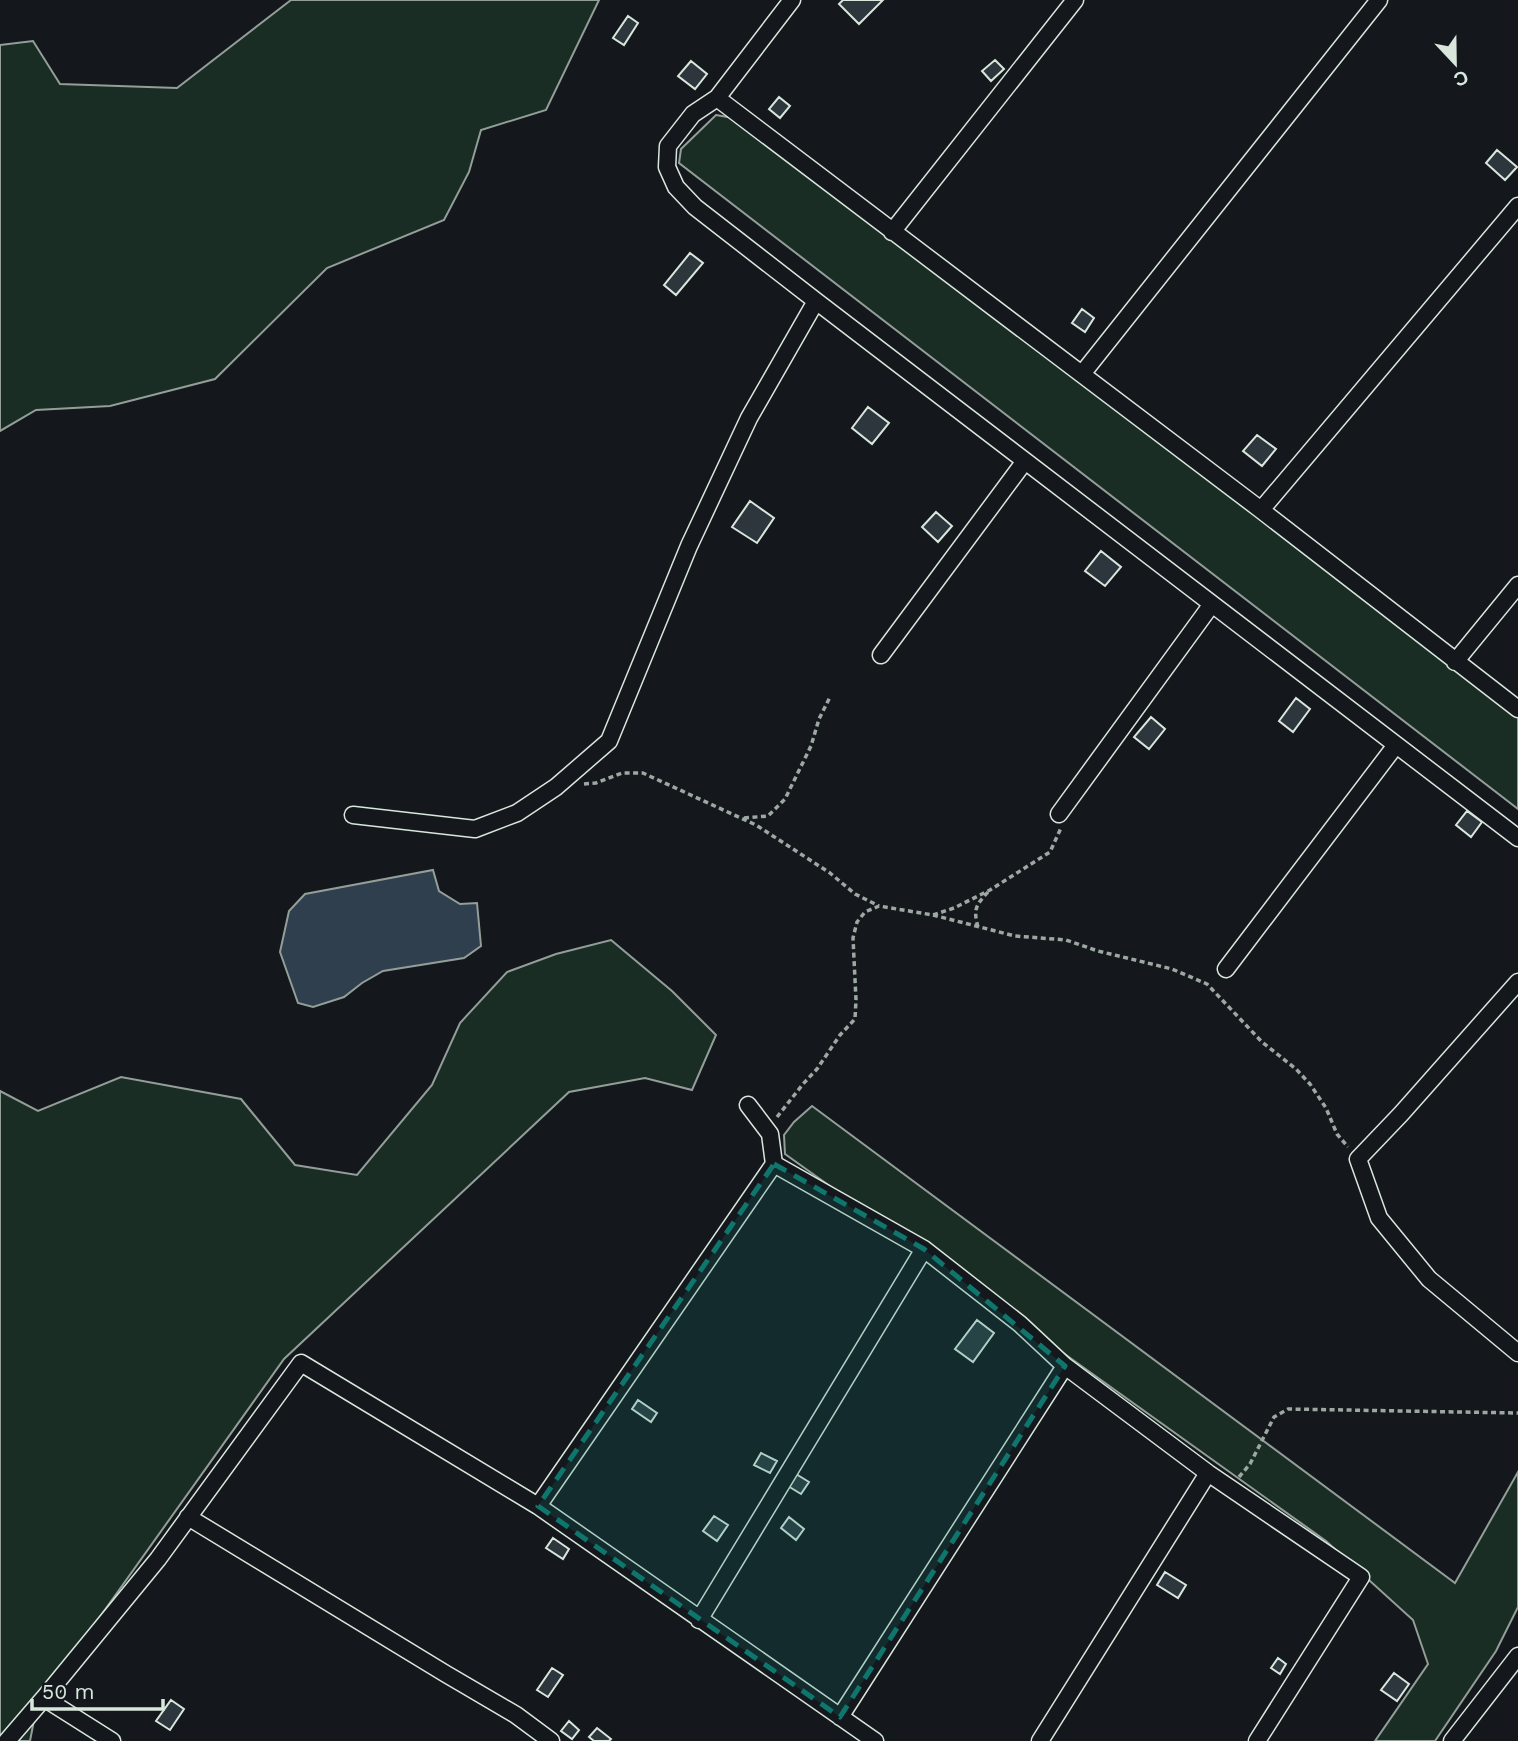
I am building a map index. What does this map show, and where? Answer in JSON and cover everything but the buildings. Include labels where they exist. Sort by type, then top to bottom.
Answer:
[{"type":"street","points":[[792,0],[717,99],[693,114],[668,146],[667,167],[676,187],[695,207],[816,301],[1518,838]]},
{"type":"street","points":[[892,232],[1074,0]]},
{"type":"street","points":[[1082,374],[1379,0]]},
{"type":"street","points":[[717,99],[1261,510],[1518,709]]},
{"type":"street","points":[[1261,510],[1518,206]]},
{"type":"street","points":[[353,815],[475,829],[517,813],[556,787],[609,741],[689,546],[749,418],[816,301]]},
{"type":"street","points":[[881,655],[1025,461]]},
{"type":"street","points":[[1455,662],[1518,585]]},
{"type":"street","points":[[1059,814],[1212,604]]},
{"type":"street","points":[[1226,969],[1396,745]]},
{"type":"street","points":[[1518,982],[1359,1159],[1379,1218],[1420,1269],[1518,1353]]},
{"type":"street","points":[[538,1506],[774,1164],[770,1135],[748,1105]]},
{"type":"street","points":[[774,1164],[924,1250],[1020,1324],[1065,1366],[1208,1473],[1361,1577],[1257,1741]]},
{"type":"street","points":[[699,1619],[924,1250]]},
{"type":"street","points":[[7,1741],[158,1559],[301,1363],[538,1506],[875,1741]]},
{"type":"street","points":[[840,1717],[1065,1366]]},
{"type":"street","points":[[1040,1741],[1208,1473]]},
{"type":"street","points":[[188,1517],[516,1715],[551,1741]]},
{"type":"street","points":[[1452,1741],[1518,1656]]},
{"type":"street","points":[[44,1698],[111,1741]]},
{"type":"path","points":[[742,819],[768,816],[785,799],[811,746],[819,719],[830,698]]},
{"type":"path","points":[[556,787],[596,783],[622,773],[643,773],[756,825],[830,873],[855,894],[879,906],[933,915],[1015,936],[1066,940],[1098,951],[1172,969],[1207,984],[1262,1042],[1303,1076],[1326,1108],[1337,1134],[1359,1159]]},
{"type":"path","points":[[933,915],[990,890],[1050,852],[1062,826],[1059,814]]},
{"type":"path","points":[[978,927],[975,915],[978,903],[990,890]]},
{"type":"path","points":[[770,1135],[779,1113],[855,1019],[853,938],[857,922],[865,912],[879,906]]},
{"type":"path","points":[[1236,1481],[1250,1464],[1273,1417],[1288,1409],[1518,1413]]},
{"type":"highlighted area","points":[[774,1164],[924,1249],[1065,1366],[840,1717],[538,1506]]},
{"type":"green space","points":[[291,0],[599,0],[546,110],[481,130],[469,172],[444,220],[327,268],[215,379],[110,406],[36,410],[0,431],[0,45],[33,41],[60,84],[177,88]]},
{"type":"green space","points":[[716,115],[739,119],[1518,715],[1518,809],[679,163],[681,149]]},
{"type":"green space","points":[[611,940],[672,991],[716,1035],[692,1090],[645,1078],[569,1092],[284,1359],[37,1705],[30,1741],[0,1741],[0,1091],[38,1111],[121,1077],[241,1099],[295,1165],[357,1175],[432,1085],[460,1023],[507,972],[556,954]]},
{"type":"green space","points":[[812,1106],[1455,1583],[1518,1472],[1518,1607],[1496,1651],[1435,1741],[1375,1741],[1428,1664],[1413,1620],[1326,1541],[785,1154],[784,1135]]},
{"type":"water","points":[[433,870],[439,891],[460,904],[477,903],[481,946],[464,958],[383,971],[344,997],[313,1007],[298,1003],[280,952],[289,911],[305,894]]}]
